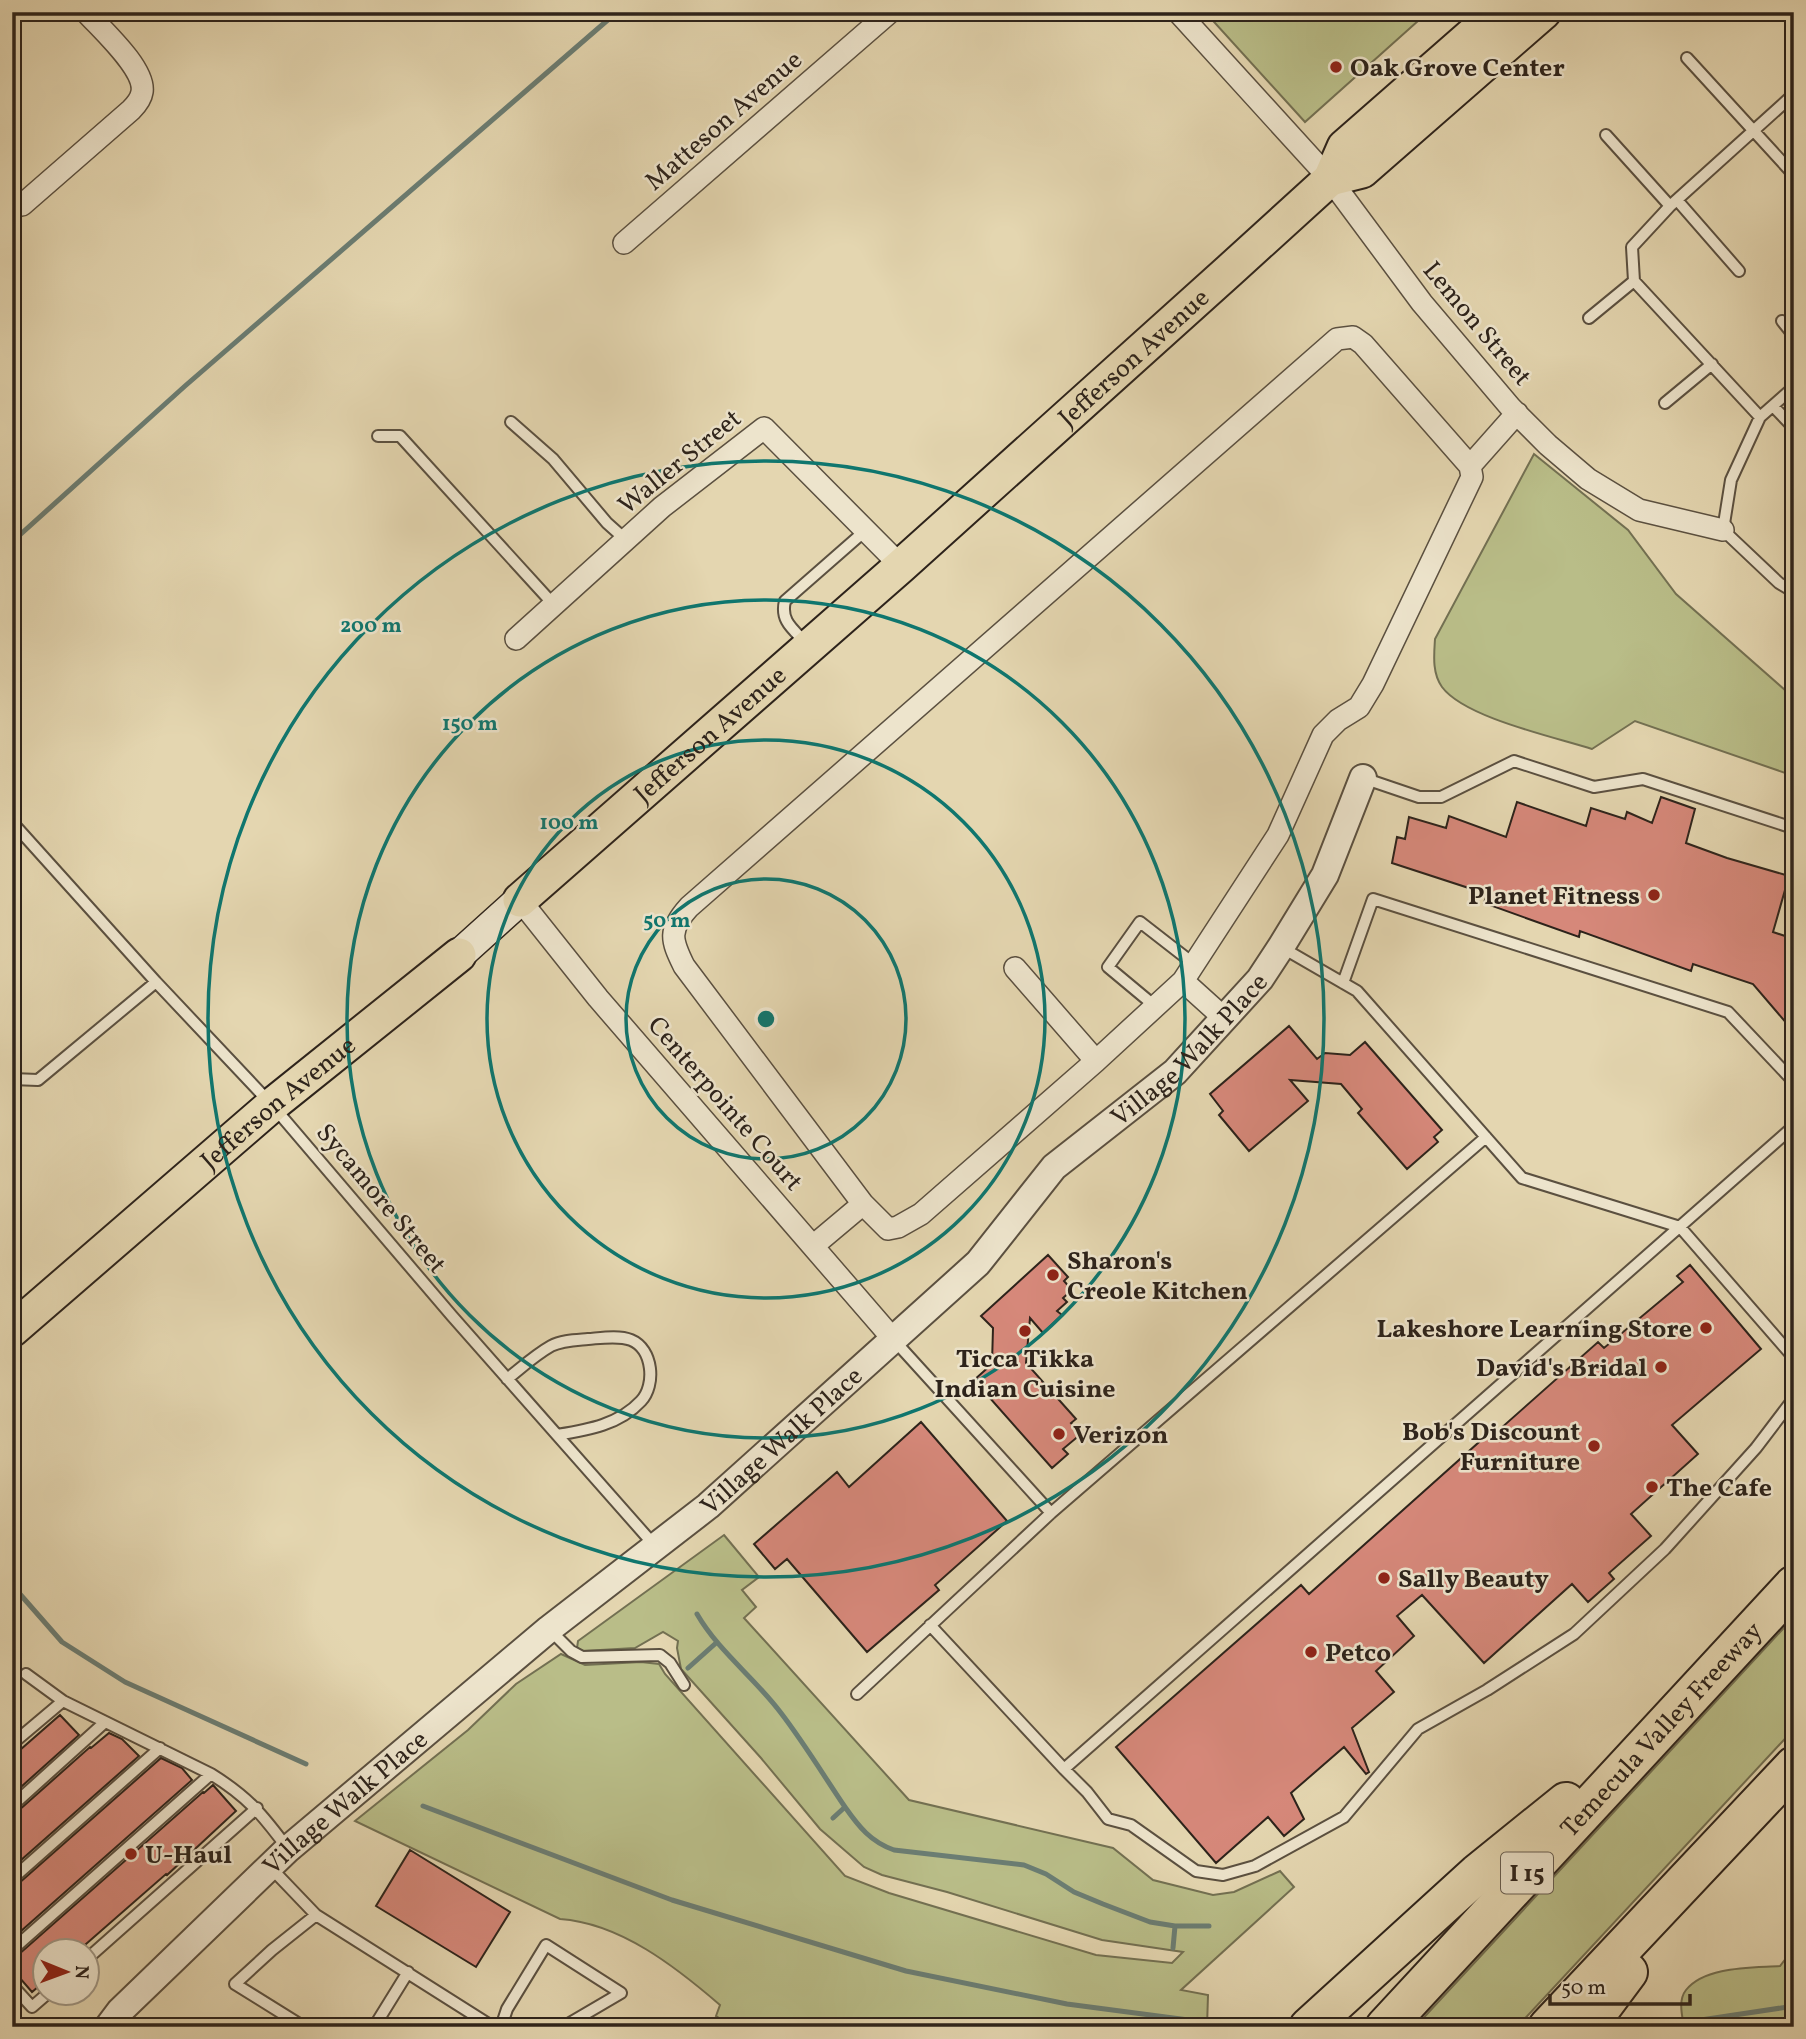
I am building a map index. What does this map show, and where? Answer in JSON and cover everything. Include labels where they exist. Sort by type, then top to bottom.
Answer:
[{"type":"highway","name":"Temecula Valley Freeway","points":[[1385,2027],[1794,1585]]},
{"type":"highway","points":[[1309,2027],[1478,1872],[1668,1719]]},
{"type":"highway","points":[[1548,2027],[1794,1766]]},
{"type":"highway","points":[[1587,2027],[1734,1829]]},
{"type":"main road","name":"Jefferson Avenue","points":[[12,1330],[272,1104],[459,955],[901,566],[1330,179],[1344,147],[1498,12]]},
{"type":"main road","name":"Jefferson Avenue","points":[[1330,179],[1362,171],[1544,12]]},
{"type":"street","points":[[22,205],[131,110],[142,94],[142,83],[134,65],[86,12]]},
{"type":"street","name":"Matteson Avenue","points":[[624,243],[890,12]]},
{"type":"street","name":"Lemon Street","points":[[1178,12],[1330,179],[1422,303],[1548,445],[1588,478],[1639,510],[1723,530]]},
{"type":"street","points":[[1353,337],[1363,344],[1470,466],[1472,477],[1373,684],[1359,707],[1338,720],[1323,735],[1278,835],[1189,972],[1156,1007],[921,1214],[898,1227],[888,1228],[863,1204],[684,966],[675,948],[673,932],[676,922],[689,907],[1337,339],[1353,337]]},
{"type":"street","points":[[1470,466],[1517,413]]},
{"type":"street","name":"Waller Street","points":[[516,639],[662,507],[764,428],[901,566]]},
{"type":"street","name":"Village Walk Place","points":[[108,2027],[120,2011],[279,1857],[549,1629],[708,1506],[978,1263],[1054,1167],[1175,1072],[1260,979],[1325,875],[1363,778]]},
{"type":"street","name":"Centerpointe Court","points":[[520,900],[598,998],[893,1339]]},
{"type":"street","points":[[1015,968],[1096,1061]]},
{"type":"street","points":[[1189,972],[1224,1018]]},
{"type":"street","points":[[813,1246],[863,1204]]},
{"type":"lane","points":[[1687,58],[1794,174]]},
{"type":"lane","points":[[1760,418],[1634,281],[1632,247],[1674,203],[1794,94]]},
{"type":"lane","points":[[1606,135],[1739,271]]},
{"type":"lane","points":[[1589,317],[1634,281]]},
{"type":"lane","points":[[1782,321],[1794,336]]},
{"type":"lane","points":[[1665,403],[1712,364]]},
{"type":"lane","points":[[1794,387],[1760,418],[1731,480],[1723,530],[1779,583],[1794,592]]},
{"type":"lane","points":[[1773,406],[1794,428]]},
{"type":"lane","points":[[511,422],[553,459],[607,523],[626,540]]},
{"type":"lane","points":[[378,436],[400,436],[554,605]]},
{"type":"lane","points":[[809,646],[786,623],[782,612],[785,601],[866,530]]},
{"type":"lane","points":[[1363,778],[1419,797],[1441,797],[1514,761],[1594,787],[1643,779],[1787,826],[1794,831]]},
{"type":"lane","name":"Sycamore Street","points":[[12,822],[156,982],[272,1104],[655,1546]]},
{"type":"lane","points":[[1343,983],[1373,899],[1728,1012],[1794,1082]]},
{"type":"lane","points":[[1156,1007],[1108,967],[1140,922],[1189,972]]},
{"type":"lane","points":[[1280,947],[1357,991],[1522,1178],[1680,1227],[1794,1358]]},
{"type":"lane","points":[[12,1079],[38,1080],[156,982]]},
{"type":"lane","points":[[1064,1769],[1794,1126]]},
{"type":"lane","points":[[857,1694],[1051,1513],[1486,1137]]},
{"type":"lane","points":[[507,1378],[552,1346],[563,1342],[604,1337],[621,1338],[632,1340],[643,1350],[651,1366],[643,1399],[630,1410],[598,1428],[557,1435]]},
{"type":"lane","points":[[893,1339],[1051,1513]]},
{"type":"lane","points":[[930,1625],[1087,1792],[1108,1819],[1131,1825],[1196,1871],[1223,1875],[1255,1866],[1344,1816],[1418,1729],[1488,1690],[1574,1634],[1665,1549],[1756,1448],[1794,1398]]},
{"type":"lane","points":[[549,1629],[571,1651],[582,1657],[660,1655],[670,1663],[684,1685]]},
{"type":"lane","points":[[26,1674],[63,1701],[234,1788],[257,1808],[279,1857],[316,1915],[493,2027]]},
{"type":"lane","points":[[12,1744],[63,1701]]},
{"type":"lane","points":[[12,1806],[104,1723]]},
{"type":"lane","points":[[12,1878],[160,1748]]},
{"type":"lane","points":[[12,1950],[211,1774]]},
{"type":"lane","points":[[102,1946],[257,1808]]},
{"type":"lane","points":[[304,2027],[235,1984],[316,1915]]},
{"type":"lane","points":[[502,2027],[507,2009],[545,1945],[621,1993],[563,2027]]},
{"type":"lane","points":[[374,2027],[408,1972]]},
{"type":"lane","points":[[12,1985],[32,2007]]},
{"type":"green space","name":"Oak Grove Center","points":[[1205,12],[1428,12],[1305,122]]},
{"type":"green space","points":[[1534,454],[1628,530],[1676,594],[1794,698],[1794,776],[1635,721],[1592,749],[1490,717],[1454,698],[1442,687],[1435,670],[1435,639]]},
{"type":"green space","points":[[724,1535],[759,1577],[742,1590],[756,1607],[744,1618],[909,1800],[1113,1848],[1153,1880],[1213,1895],[1234,1892],[1280,1871],[1294,1887],[1181,1990],[1208,1995],[1207,2027],[733,2027],[716,2016],[720,2005],[646,1949],[604,1929],[560,1919],[355,1821],[468,1730],[516,1684],[561,1654],[585,1665],[641,1662],[659,1664],[845,1876],[889,1893],[1096,1955],[1172,1963],[1183,1952],[1102,1940],[947,1892],[882,1875],[864,1867],[820,1829],[681,1669],[678,1641],[663,1632],[635,1648],[583,1651],[577,1648],[578,1641]]},
{"type":"green space","points":[[1794,1617],[1794,1729],[1517,2027],[1415,2027]]},
{"type":"green space","points":[[1794,1948],[1794,2027],[1684,2027],[1682,1998],[1694,1982],[1717,1972],[1780,1966]]},
{"type":"building","points":[[1661,797],[1695,809],[1686,843],[1789,876],[1773,932],[1794,939],[1794,1032],[1753,984],[1693,964],[1691,971],[1580,931],[1579,937],[1484,903],[1487,894],[1392,863],[1397,837],[1405,839],[1409,817],[1446,828],[1449,816],[1506,837],[1517,802],[1586,826],[1591,808],[1625,819],[1627,812],[1652,823]]},
{"type":"building","points":[[1289,1026],[1317,1059],[1325,1053],[1350,1055],[1365,1042],[1442,1130],[1434,1137],[1438,1142],[1407,1169],[1358,1113],[1362,1109],[1341,1084],[1290,1080],[1308,1101],[1249,1151],[1219,1115],[1223,1111],[1210,1094]]},
{"type":"building","points":[[1048,1255],[1068,1277],[1064,1281],[1072,1290],[1063,1298],[1067,1302],[1057,1311],[1062,1315],[1043,1333],[1030,1318],[1026,1363],[1076,1419],[1071,1423],[1081,1434],[1063,1449],[1068,1454],[1052,1468],[974,1380],[992,1364],[993,1328],[981,1316]]},
{"type":"building","points":[[1690,1265],[1761,1349],[1672,1425],[1698,1454],[1631,1514],[1651,1536],[1609,1573],[1614,1579],[1588,1602],[1572,1584],[1484,1663],[1422,1595],[1397,1616],[1414,1636],[1376,1671],[1394,1692],[1352,1728],[1369,1772],[1366,1774],[1344,1747],[1291,1793],[1304,1819],[1284,1836],[1268,1817],[1216,1863],[1116,1747],[1301,1585],[1309,1594],[1487,1435],[1490,1438],[1598,1342],[1604,1348],[1683,1282],[1677,1276]]},
{"type":"building","points":[[921,1422],[1007,1521],[935,1585],[939,1590],[867,1652],[787,1559],[775,1569],[754,1544],[837,1472],[849,1487]]},
{"type":"building","points":[[60,1715],[79,1735],[12,1795],[12,1757]]},
{"type":"building","points":[[109,1733],[122,1739],[139,1756],[12,1868],[12,1814]]},
{"type":"building","points":[[161,1758],[182,1768],[192,1780],[12,1939],[12,1887]]},
{"type":"building","points":[[213,1785],[236,1811],[167,1875],[93,1938],[37,1938],[203,1792]]},
{"type":"building","points":[[410,1850],[510,1912],[476,1967],[376,1906]]},
{"type":"building","points":[[32,1943],[32,1992],[12,1969],[12,1958]]},
{"type":"waterway","points":[[12,542],[185,386],[617,12]]},
{"type":"waterway","points":[[12,1585],[62,1642],[125,1682],[306,1764]]},
{"type":"waterway","points":[[697,1614],[716,1641],[771,1700],[814,1760],[845,1807],[833,1818]]},
{"type":"waterway","points":[[688,1668],[716,1643]]},
{"type":"waterway","points":[[423,1806],[672,1900],[906,1971],[1067,2004],[1196,2021]]},
{"type":"waterway","points":[[845,1807],[866,1833],[894,1850],[1024,1865],[1103,1904],[1150,1922],[1175,1926]]},
{"type":"waterway","points":[[1173,1948],[1175,1926],[1209,1926]]},
{"type":"waterway","points":[[1701,2020],[1794,2006]]},
{"type":"place","name":"Oak Grove Center","points":[[1336,67]]},
{"type":"place","name":"Planet Fitness","points":[[1654,895]]},
{"type":"place","name":"Sharon's Creole Kitchen","points":[[1053,1275]]},
{"type":"place","name":"Lakeshore Learning Store","points":[[1706,1328]]},
{"type":"place","name":"Ticca Tikka Indian Cuisine","points":[[1025,1331]]},
{"type":"place","name":"David's Bridal","points":[[1661,1367]]},
{"type":"place","name":"Verizon","points":[[1059,1434]]},
{"type":"place","name":"Bob's Discount Furniture","points":[[1594,1446]]},
{"type":"place","name":"The Cafe","points":[[1652,1487]]},
{"type":"place","name":"Sally Beauty","points":[[1384,1578]]},
{"type":"place","name":"Petco","points":[[1311,1652]]},
{"type":"place","name":"U-Haul","points":[[131,1854]]}]
